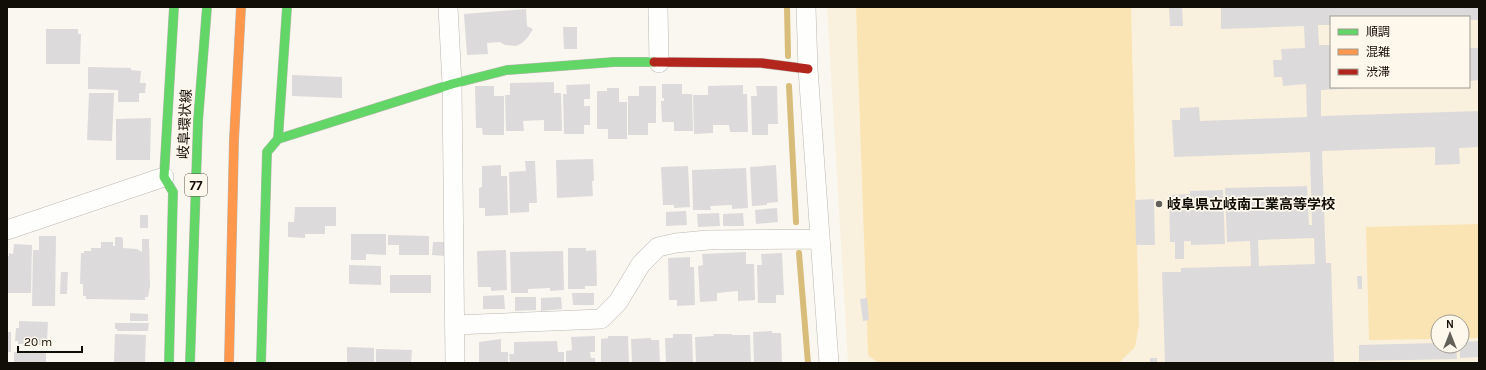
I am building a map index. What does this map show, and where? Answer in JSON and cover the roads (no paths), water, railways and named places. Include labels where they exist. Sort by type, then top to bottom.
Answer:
[{"type":"main road","points":[[169,363],[173,192],[164,177],[174,7]]},
{"type":"main road","name":"岐阜環状線","points":[[190,363],[198,120],[207,7]]},
{"type":"main road","points":[[229,363],[232,210],[238,41],[241,7]]},
{"type":"main road","points":[[278,139],[287,7]]},
{"type":"main road","points":[[261,363],[267,152],[278,139],[452,84],[507,70],[614,62],[761,63],[808,69]]},
{"type":"street","points":[[448,7],[452,84],[455,363]]},
{"type":"street","points":[[658,7],[659,62]]},
{"type":"street","points":[[806,7],[808,69],[829,363]]},
{"type":"street","points":[[7,230],[164,177]]},
{"type":"street","points":[[455,325],[601,319],[618,302],[641,264],[658,247],[676,243],[708,240],[820,239]]},
{"type":"waterway","points":[[787,7],[788,56]]},
{"type":"waterway","points":[[789,86],[796,222]]},
{"type":"waterway","points":[[799,253],[808,363]]},
{"type":"place","name":"岐阜県立岐南工業高等学校","points":[[1159,204]]}]
